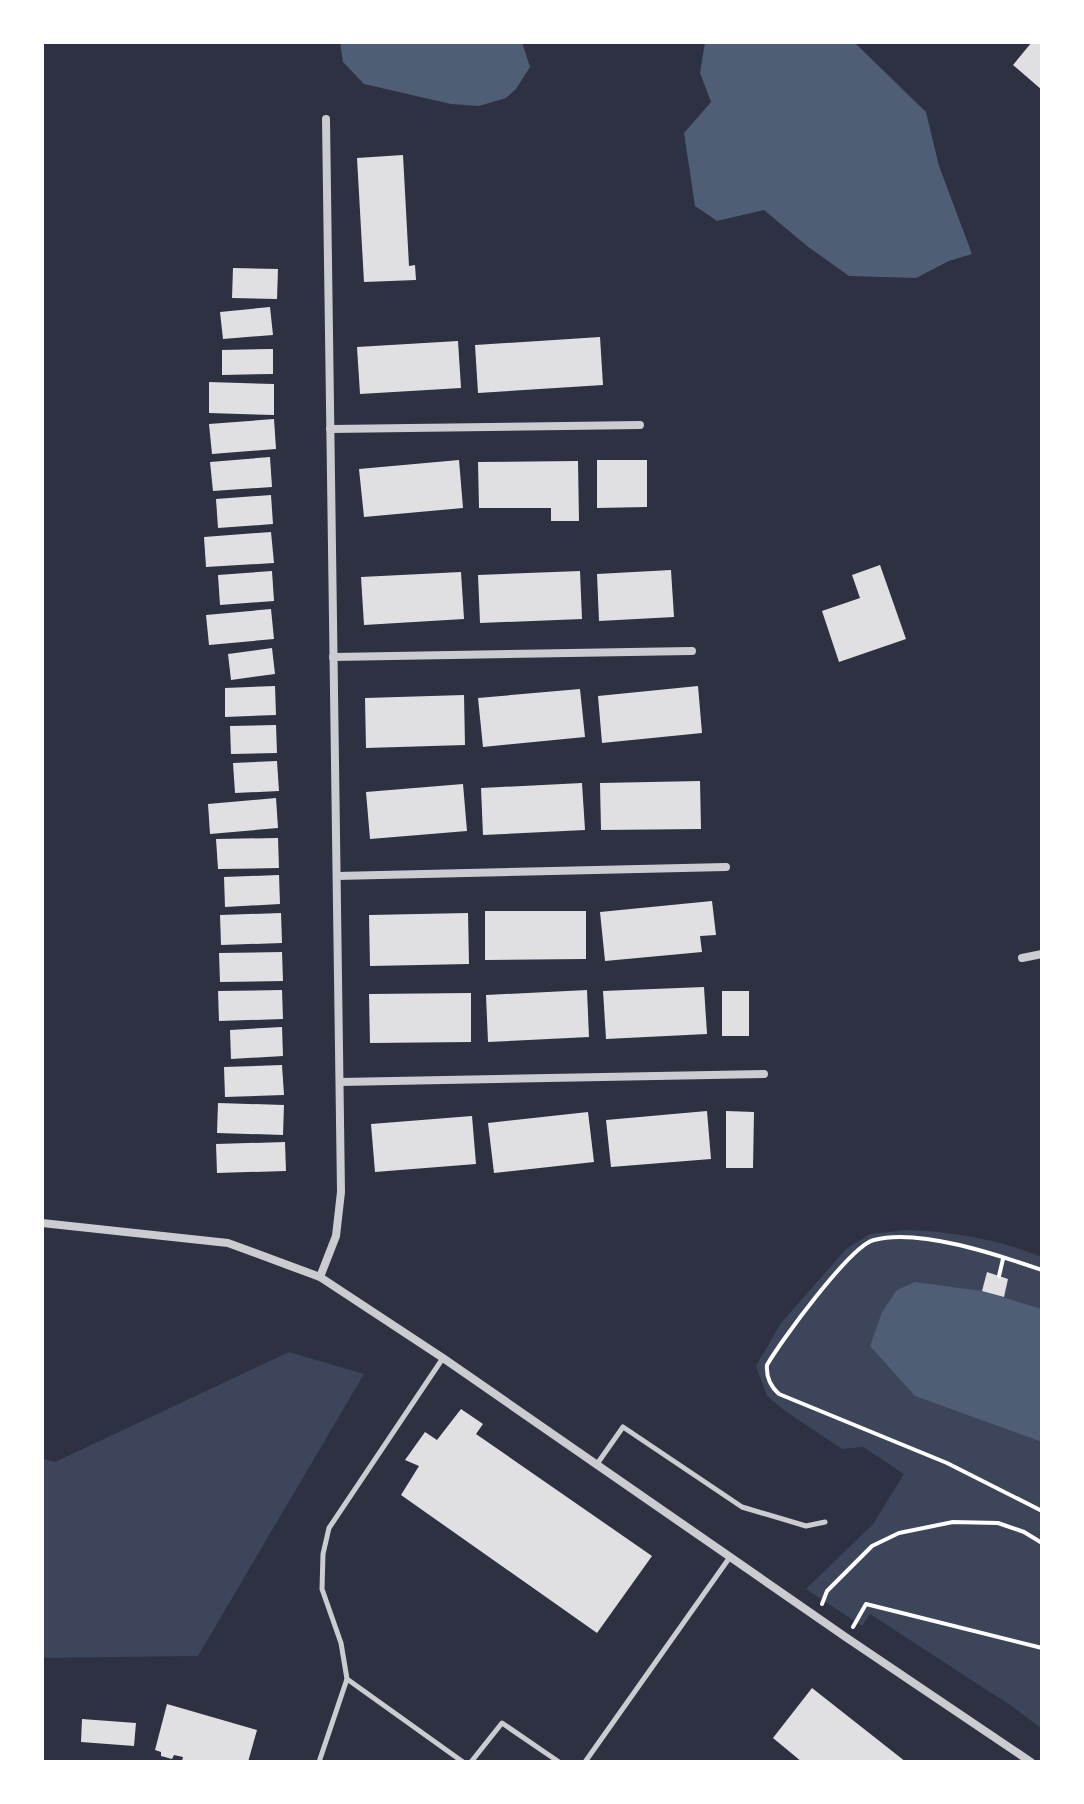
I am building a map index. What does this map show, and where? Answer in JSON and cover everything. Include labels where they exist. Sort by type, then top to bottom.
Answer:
[{"type":"street","points":[[320,1277],[339,1220],[340,1082],[326,119]]},
{"type":"street","points":[[330,429],[640,425]]},
{"type":"street","points":[[333,657],[692,651]]},
{"type":"street","points":[[337,876],[726,867]]},
{"type":"street","points":[[1022,958],[1042,954]]},
{"type":"street","points":[[340,1082],[764,1074]]},
{"type":"street","points":[[42,1223],[228,1243],[320,1277],[1031,1762]]},
{"type":"lane","points":[[319,1762],[347,1679],[341,1643],[322,1589],[323,1554],[329,1528],[443,1358]]},
{"type":"lane","points":[[597,1464],[623,1427],[742,1507],[806,1526],[825,1522]]},
{"type":"lane","points":[[585,1762],[730,1557]]},
{"type":"lane","points":[[347,1679],[463,1762]]},
{"type":"lane","points":[[471,1762],[502,1723],[559,1762]]},
{"type":"path","points":[[1042,1270],[934,1240],[906,1236],[871,1240],[851,1257],[788,1331],[767,1371],[769,1382],[779,1394],[947,1463],[1042,1511]]},
{"type":"path","points":[[999,1276],[1003,1258]]},
{"type":"path","points":[[816,1617],[827,1591],[872,1546],[899,1533],[953,1522],[998,1523],[1024,1532],[1042,1543]]},
{"type":"path","points":[[853,1627],[866,1604],[1042,1648]]},
{"type":"shaded area","points":[[340,42],[522,42],[530,67],[506,98],[479,106],[451,104],[364,84],[343,62]]},
{"type":"shaded area","points":[[705,42],[854,42],[926,112],[939,166],[972,254],[949,261],[916,278],[849,276],[764,210],[717,221],[695,206],[684,133],[711,102],[700,73]]},
{"type":"shaded area","points":[[906,1230],[976,1238],[1042,1257],[1042,1729],[870,1614],[862,1626],[806,1589],[873,1524],[904,1474],[863,1447],[842,1449],[785,1411],[767,1396],[756,1366],[781,1323],[846,1249],[870,1234]]},
{"type":"shaded area","points":[[915,1282],[982,1291],[1042,1309],[1042,1442],[915,1396],[870,1346],[882,1312],[897,1290]]},
{"type":"shaded area","points":[[289,1352],[364,1374],[198,1656],[42,1658],[42,1458],[55,1462]]},
{"type":"building","points":[[1032,42],[1042,42],[1042,90],[1013,65]]},
{"type":"building","points":[[403,155],[409,266],[415,265],[416,280],[364,282],[357,158]]},
{"type":"building","points":[[233,268],[278,269],[277,299],[232,298]]},
{"type":"building","points":[[270,307],[273,335],[223,339],[220,312]]},
{"type":"building","points":[[600,337],[603,385],[478,393],[475,345]]},
{"type":"building","points":[[458,341],[461,388],[360,394],[357,347]]},
{"type":"building","points":[[273,349],[273,374],[222,375],[222,350]]},
{"type":"building","points":[[209,382],[274,384],[274,415],[209,413]]},
{"type":"building","points":[[274,419],[276,449],[212,454],[209,424]]},
{"type":"building","points":[[270,457],[272,487],[213,491],[210,462]]},
{"type":"building","points":[[459,460],[463,508],[364,517],[359,469]]},
{"type":"building","points":[[597,460],[647,460],[647,507],[597,508]]},
{"type":"building","points":[[578,461],[579,521],[551,521],[551,508],[479,508],[478,462]]},
{"type":"building","points":[[271,495],[273,524],[218,528],[216,499]]},
{"type":"building","points":[[271,532],[274,563],[206,567],[204,537]]},
{"type":"building","points":[[880,565],[906,639],[839,662],[822,611],[860,598],[852,575]]},
{"type":"building","points":[[671,570],[674,617],[599,621],[597,574]]},
{"type":"building","points":[[272,571],[274,601],[220,605],[218,575]]},
{"type":"building","points":[[580,571],[582,619],[480,623],[478,575]]},
{"type":"building","points":[[461,572],[464,619],[364,625],[361,577]]},
{"type":"building","points":[[271,609],[274,639],[209,645],[206,615]]},
{"type":"building","points":[[272,648],[275,674],[231,680],[228,654]]},
{"type":"building","points":[[275,686],[276,715],[225,717],[225,688]]},
{"type":"building","points":[[698,686],[702,733],[602,743],[598,696]]},
{"type":"building","points":[[580,689],[585,737],[483,747],[478,698]]},
{"type":"building","points":[[464,695],[465,745],[366,748],[365,698]]},
{"type":"building","points":[[276,725],[277,753],[231,754],[230,726]]},
{"type":"building","points":[[277,761],[279,791],[235,793],[233,763]]},
{"type":"building","points":[[700,781],[701,829],[601,830],[600,783]]},
{"type":"building","points":[[582,783],[585,830],[483,835],[481,788]]},
{"type":"building","points":[[463,784],[467,831],[370,839],[366,792]]},
{"type":"building","points":[[276,798],[278,828],[210,834],[208,804]]},
{"type":"building","points":[[278,838],[279,868],[218,869],[216,839]]},
{"type":"building","points":[[279,875],[280,904],[225,907],[224,877]]},
{"type":"building","points":[[712,901],[716,935],[700,936],[702,952],[605,961],[600,912]]},
{"type":"building","points":[[485,911],[586,911],[586,959],[485,960]]},
{"type":"building","points":[[281,913],[282,943],[221,945],[220,915]]},
{"type":"building","points":[[468,913],[469,964],[370,966],[369,915]]},
{"type":"building","points":[[282,952],[283,981],[220,982],[219,953]]},
{"type":"building","points":[[704,987],[707,1034],[606,1039],[603,991]]},
{"type":"building","points":[[282,990],[283,1019],[219,1021],[218,991]]},
{"type":"building","points":[[587,990],[589,1037],[488,1042],[486,995]]},
{"type":"building","points":[[722,991],[749,991],[749,1036],[722,1036]]},
{"type":"building","points":[[471,993],[471,1042],[370,1043],[369,994]]},
{"type":"building","points":[[282,1027],[283,1056],[231,1059],[230,1030]]},
{"type":"building","points":[[282,1065],[284,1095],[225,1097],[224,1067]]},
{"type":"building","points":[[218,1103],[284,1105],[283,1135],[217,1133]]},
{"type":"building","points":[[707,1111],[711,1159],[611,1167],[606,1120]]},
{"type":"building","points":[[726,1111],[754,1112],[753,1168],[726,1168]]},
{"type":"building","points":[[588,1112],[594,1162],[494,1173],[488,1123]]},
{"type":"building","points":[[472,1116],[476,1164],[375,1172],[371,1124]]},
{"type":"building","points":[[285,1142],[286,1171],[217,1173],[216,1144]]},
{"type":"building","points":[[987,1272],[1008,1279],[1004,1297],[982,1291]]},
{"type":"building","points":[[461,1409],[483,1424],[476,1434],[652,1556],[597,1633],[401,1495],[419,1466],[405,1460],[425,1432],[437,1440]]},
{"type":"building","points":[[812,1688],[906,1762],[802,1762],[773,1738]]},
{"type":"building","points":[[167,1704],[257,1730],[248,1762],[187,1762],[182,1761],[183,1757],[174,1755],[172,1759],[161,1756],[161,1752],[155,1750]]},
{"type":"building","points":[[82,1719],[136,1723],[134,1746],[81,1742]]}]
